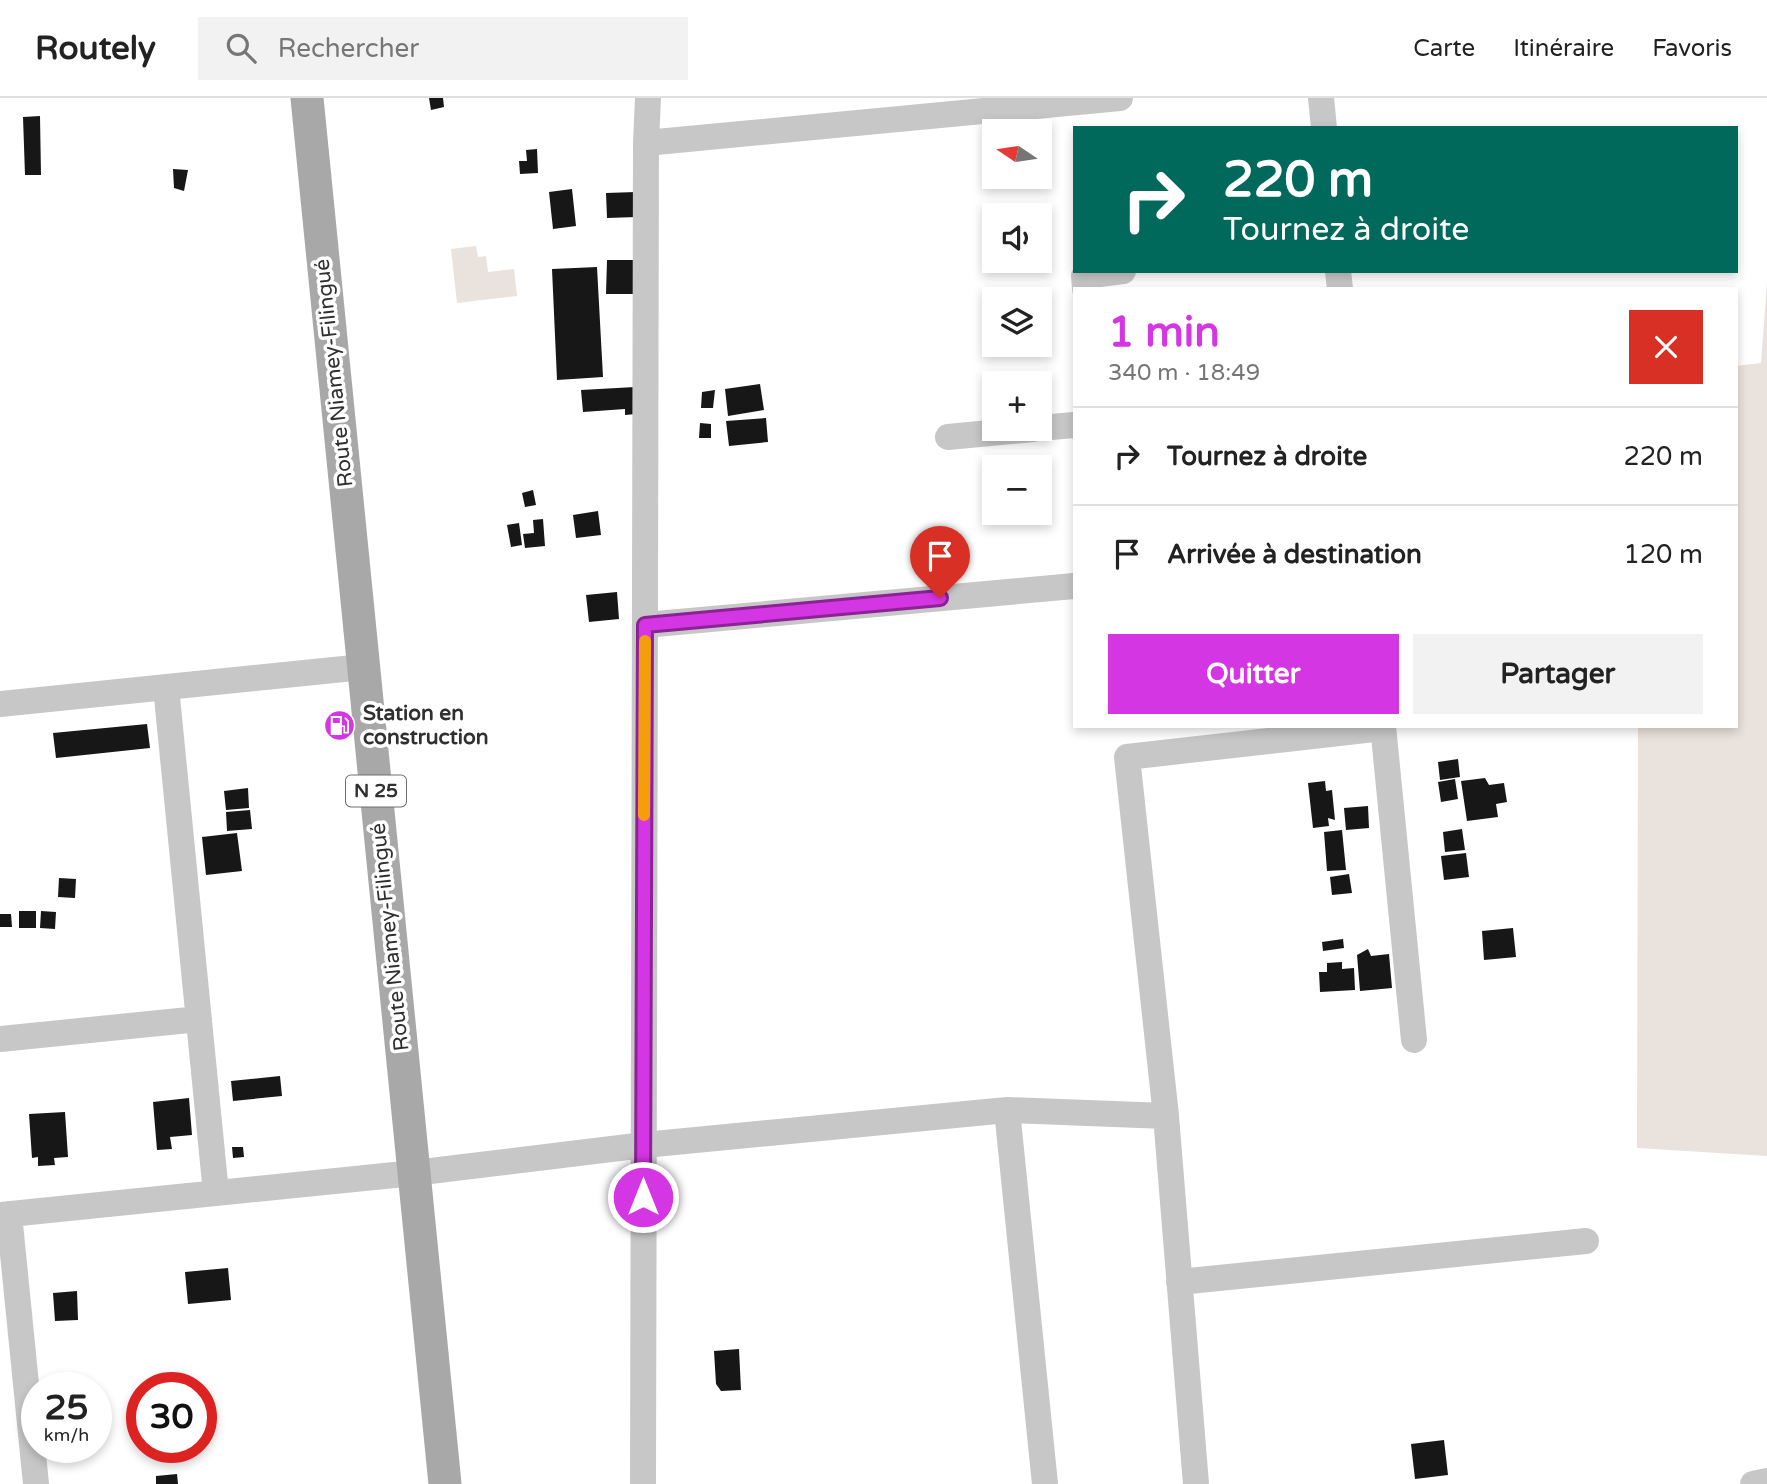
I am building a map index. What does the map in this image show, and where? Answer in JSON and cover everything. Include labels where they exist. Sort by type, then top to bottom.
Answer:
[{"type":"main road","name":"Route Niamey-Filingué","points":[[307,98],[445,1484]]},
{"type":"street","points":[[643,1484],[648,98]]},
{"type":"street","points":[[646,143],[908,108],[1120,98]]},
{"type":"street","points":[[1321,98],[1324,126]]},
{"type":"street","points":[[1085,287],[1084,276],[1108,273]]},
{"type":"street","points":[[1052,427],[1073,425]]},
{"type":"street","points":[[948,437],[982,434]]},
{"type":"street","points":[[645,625],[1073,586]]},
{"type":"street","points":[[0,704],[363,667]]},
{"type":"street","points":[[166,687],[216,1193]]},
{"type":"street","points":[[1196,1484],[1166,1116],[1127,757],[1374,728]]},
{"type":"street","points":[[1383,728],[1414,1040]]},
{"type":"street","points":[[0,1039],[199,1019]]},
{"type":"street","points":[[1007,1110],[1045,1484]]},
{"type":"street","points":[[36,1484],[5,1214],[414,1172],[644,1145],[1007,1110],[1166,1116]]},
{"type":"street","points":[[1180,1282],[1586,1241]]},
{"type":"street","points":[[1753,1484],[1767,1481]]},
{"type":"shaded area","points":[[476,246],[478,257],[486,256],[488,272],[514,269],[517,296],[457,303],[451,249]]},
{"type":"shaded area","points":[[1767,283],[1767,1156],[1637,1148],[1638,728],[1738,728],[1738,366],[1761,363]]},
{"type":"building","points":[[429,98],[443,98],[444,107],[431,110]]},
{"type":"building","points":[[40,116],[41,175],[25,175],[23,117]]},
{"type":"building","points":[[537,149],[538,173],[520,174],[519,161],[527,161],[526,150]]},
{"type":"building","points":[[173,169],[188,170],[184,191],[174,188]]},
{"type":"building","points":[[572,189],[576,226],[553,229],[549,192]]},
{"type":"building","points":[[636,192],[637,217],[607,218],[606,193]]},
{"type":"building","points":[[607,260],[640,260],[640,294],[606,294]]},
{"type":"building","points":[[597,267],[603,377],[557,380],[552,269]]},
{"type":"building","points":[[760,384],[764,410],[728,416],[725,389]]},
{"type":"building","points":[[635,387],[636,414],[625,415],[625,409],[583,412],[581,390]]},
{"type":"building","points":[[715,390],[713,408],[701,408],[702,392]]},
{"type":"building","points":[[766,418],[768,442],[729,446],[726,421]]},
{"type":"building","points":[[700,423],[711,424],[711,438],[699,438]]},
{"type":"building","points":[[533,490],[536,505],[525,507],[522,493]]},
{"type":"building","points":[[598,511],[601,535],[576,538],[573,515]]},
{"type":"building","points":[[543,519],[545,546],[525,548],[523,534],[534,533],[533,520]]},
{"type":"building","points":[[519,523],[522,545],[511,547],[507,525]]},
{"type":"building","points":[[617,592],[619,619],[589,622],[586,595]]},
{"type":"building","points":[[147,724],[150,748],[56,758],[53,733]]},
{"type":"building","points":[[1458,759],[1460,777],[1440,780],[1438,762]]},
{"type":"building","points":[[1485,778],[1489,785],[1504,783],[1507,802],[1496,804],[1498,817],[1467,821],[1461,781]]},
{"type":"building","points":[[1455,779],[1458,799],[1441,802],[1438,782]]},
{"type":"building","points":[[1325,781],[1326,791],[1332,790],[1335,820],[1328,818],[1329,826],[1313,828],[1308,783]]},
{"type":"building","points":[[248,788],[249,808],[226,810],[224,791]]},
{"type":"building","points":[[1368,806],[1369,828],[1346,830],[1344,808]]},
{"type":"building","points":[[250,810],[252,829],[227,831],[226,812]]},
{"type":"building","points":[[1462,829],[1465,850],[1445,852],[1443,832]]},
{"type":"building","points":[[1342,830],[1346,870],[1327,871],[1324,832]]},
{"type":"building","points":[[237,833],[242,871],[206,875],[202,837]]},
{"type":"building","points":[[1466,853],[1469,877],[1444,880],[1441,856]]},
{"type":"building","points":[[1349,874],[1352,893],[1332,895],[1330,877]]},
{"type":"building","points":[[59,878],[76,879],[75,898],[58,897]]},
{"type":"building","points":[[19,911],[36,911],[36,928],[19,928]]},
{"type":"building","points":[[41,911],[56,912],[55,929],[40,928]]},
{"type":"building","points":[[0,914],[11,914],[12,927],[0,927]]},
{"type":"building","points":[[1513,928],[1516,957],[1484,960],[1482,931]]},
{"type":"building","points":[[1343,939],[1344,948],[1323,951],[1322,942]]},
{"type":"building","points":[[1368,949],[1371,956],[1389,954],[1392,988],[1360,991],[1357,955]]},
{"type":"building","points":[[1342,962],[1342,969],[1354,968],[1355,990],[1320,992],[1319,972],[1327,972],[1327,963]]},
{"type":"building","points":[[280,1076],[282,1096],[233,1101],[231,1081]]},
{"type":"building","points":[[189,1098],[192,1135],[170,1137],[172,1149],[157,1150],[153,1102]]},
{"type":"building","points":[[65,1112],[68,1157],[54,1158],[55,1165],[38,1166],[38,1157],[32,1158],[29,1114]]},
{"type":"building","points":[[232,1147],[243,1147],[244,1157],[233,1158]]},
{"type":"building","points":[[228,1268],[231,1300],[188,1304],[185,1272]]},
{"type":"building","points":[[77,1291],[78,1320],[55,1321],[53,1293]]},
{"type":"building","points":[[739,1349],[741,1390],[721,1391],[716,1384],[714,1351]]},
{"type":"building","points":[[1444,1440],[1448,1475],[1415,1479],[1411,1444]]},
{"type":"building","points":[[177,1474],[178,1484],[156,1484],[156,1476]]},
{"type":"slow traffic","points":[[644,815],[645,641]]},
{"type":"place","name":"Station en construction","points":[[340,725]]},
{"type":"route","points":[[643,1197],[645,625],[940,598]]}]
